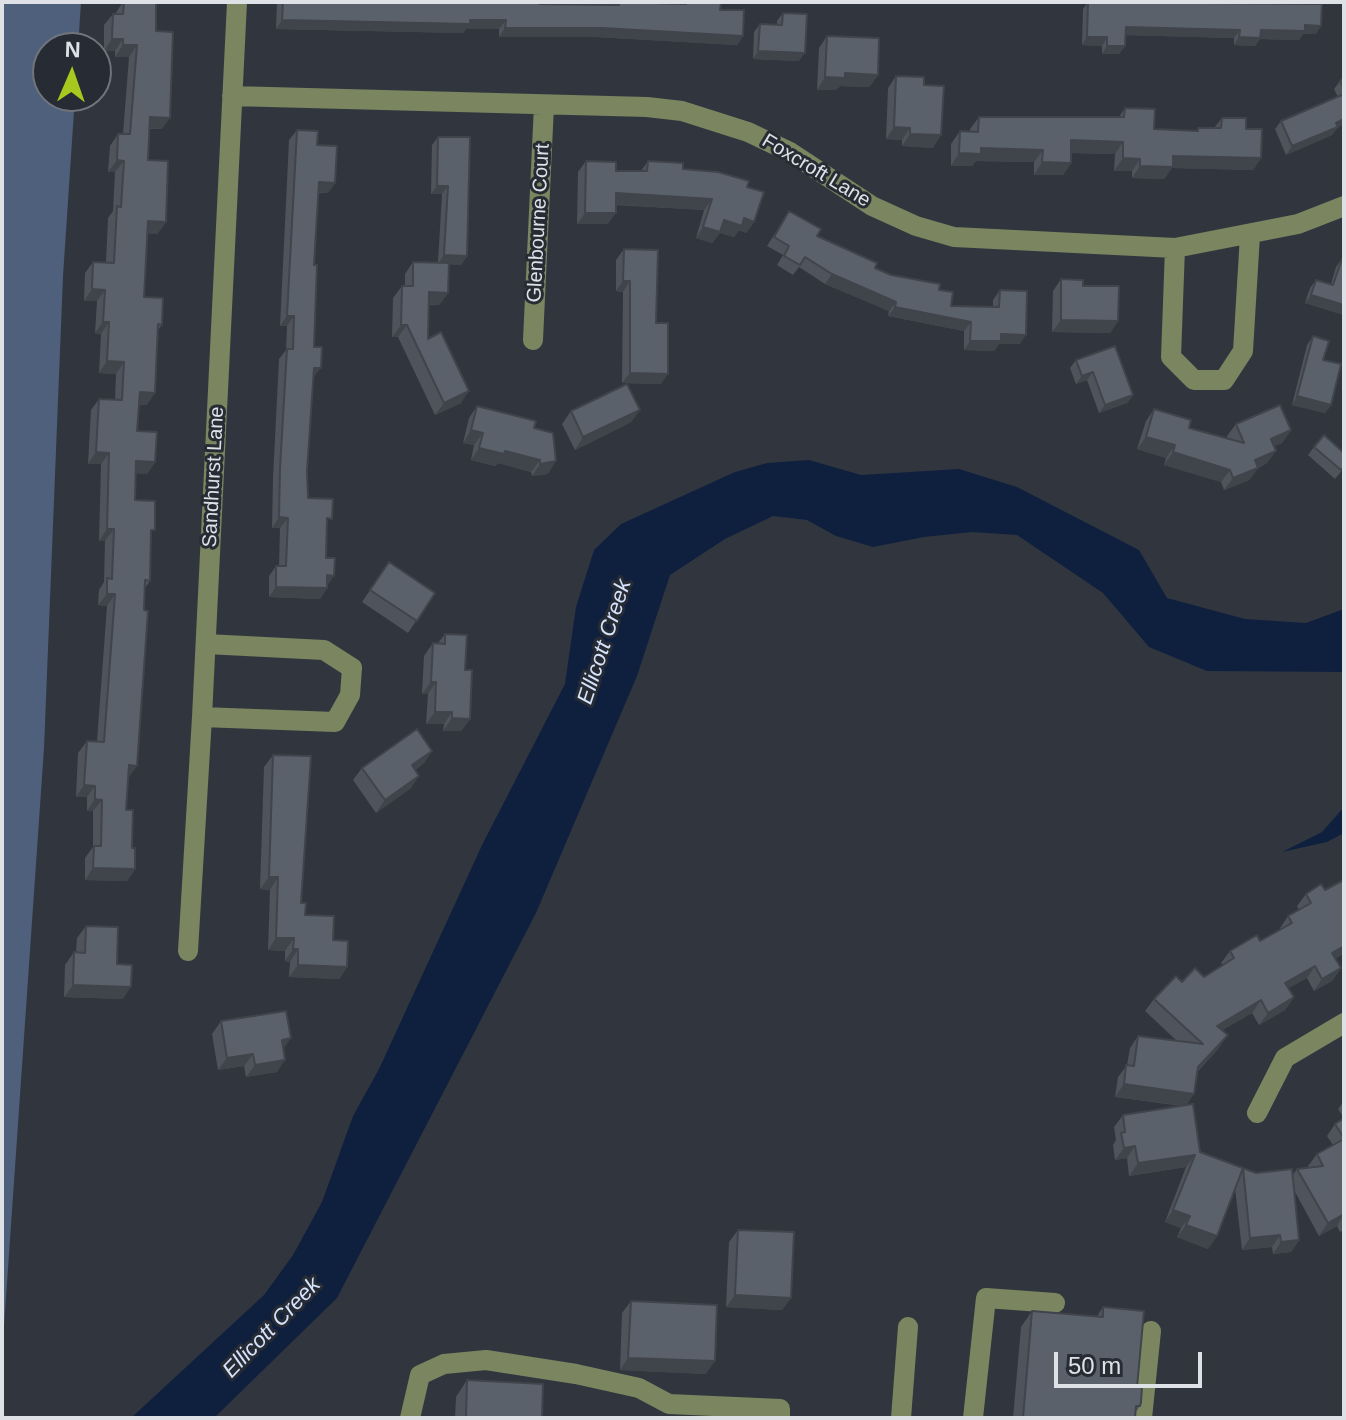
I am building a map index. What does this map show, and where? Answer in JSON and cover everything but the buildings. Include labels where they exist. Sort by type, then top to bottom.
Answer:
[{"type":"street","name":"Sandhurst Lane","points":[[188,951],[237,2]]},
{"type":"street","name":"Foxcroft Lane","points":[[232,96],[647,107],[705,117],[748,132],[790,152],[872,206],[916,226],[954,237],[1175,248],[1298,224],[1344,206]]},
{"type":"street","name":"Glenbourne Court","points":[[533,340],[544,105]]},
{"type":"street","points":[[1175,248],[1171,357],[1194,380],[1224,380],[1243,351],[1250,235]]},
{"type":"street","points":[[202,717],[335,722],[350,695],[352,668],[324,650],[206,644]]},
{"type":"street","points":[[1257,1113],[1285,1058],[1344,1023]]},
{"type":"street","points":[[973,1418],[986,1298],[1055,1303]]},
{"type":"street","points":[[901,1418],[908,1327]]},
{"type":"street","points":[[1142,1418],[1151,1331]]},
{"type":"street","points":[[410,1418],[420,1375],[444,1364],[486,1360],[576,1374],[639,1388],[669,1404],[780,1409],[780,1418]]},
{"type":"shaded area","points":[[2,2],[81,2],[79,32],[32,32],[32,112],[74,112],[63,276],[44,748],[2,1355]]},
{"type":"water","name":"Ellicott Creek","points":[[809,460],[861,475],[959,469],[1017,487],[1139,550],[1167,598],[1245,619],[1306,623],[1344,609],[1344,672],[1207,671],[1149,647],[1103,593],[1017,535],[972,532],[873,547],[836,536],[807,520],[773,516],[725,539],[670,575],[637,676],[536,913],[337,1298],[214,1418],[131,1418],[264,1295],[293,1255],[322,1202],[353,1116],[379,1069],[483,843],[565,684],[576,607],[594,550],[621,524],[735,472],[767,463]]},
{"type":"water","points":[[1344,807],[1344,833],[1327,842],[1282,852],[1322,832]]}]
